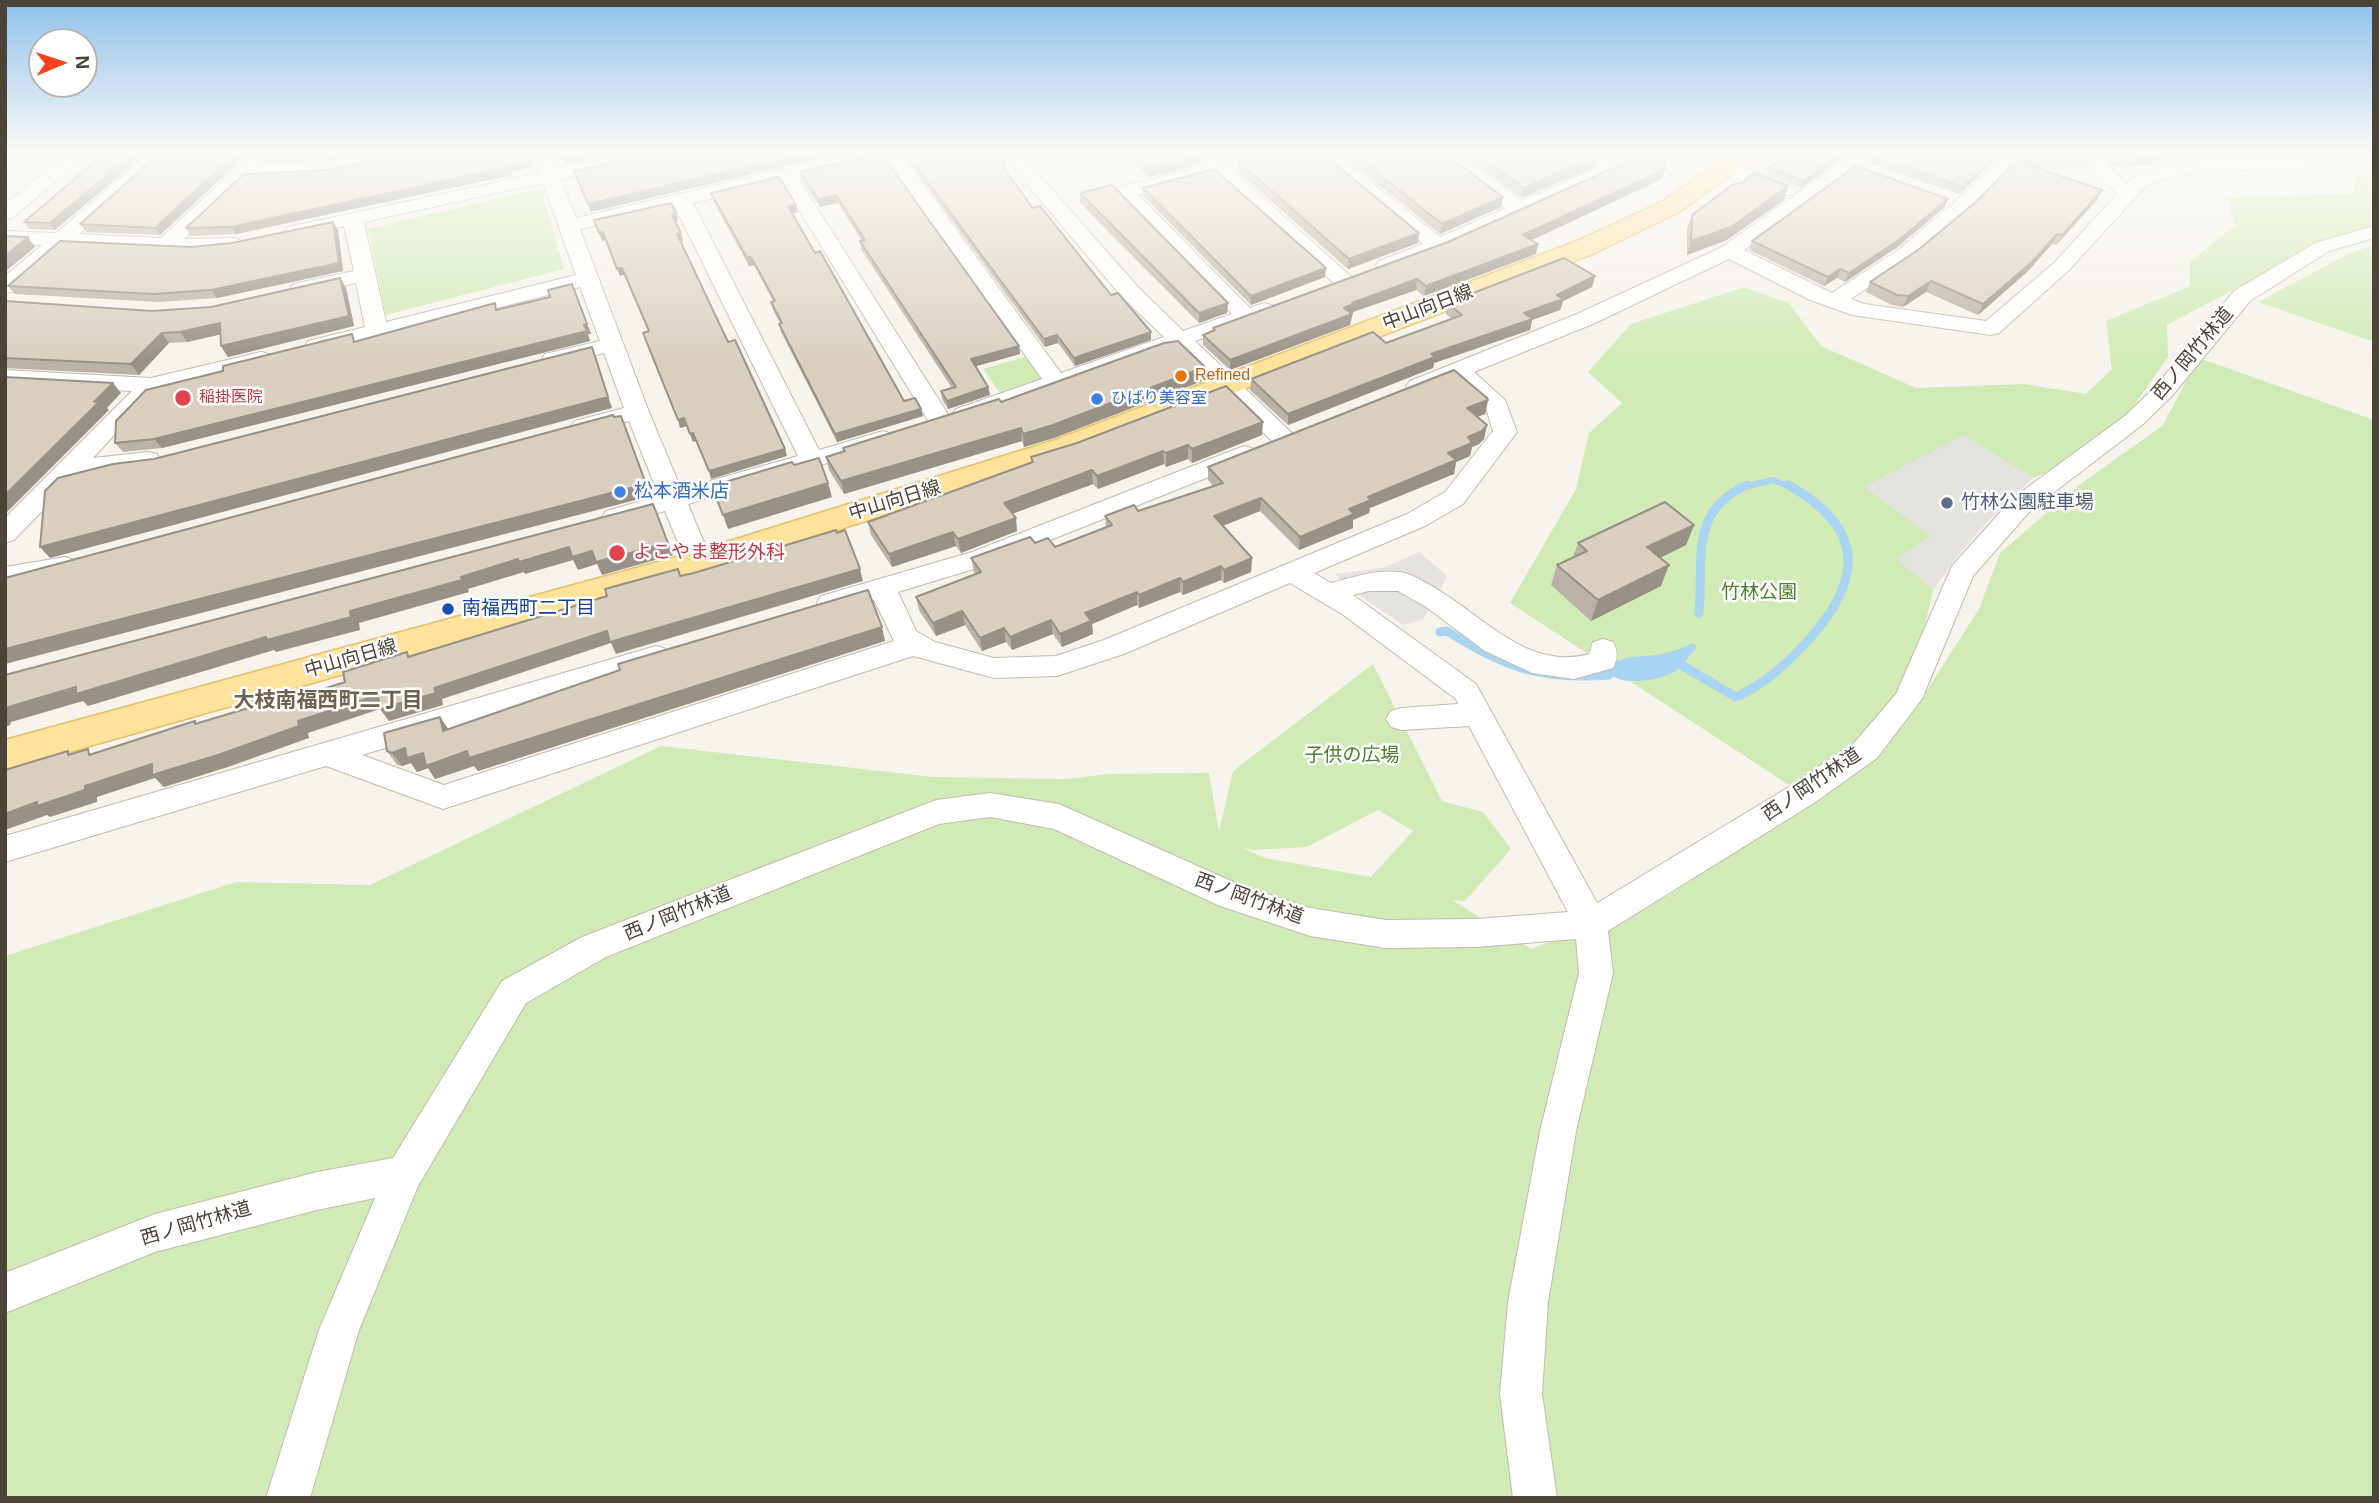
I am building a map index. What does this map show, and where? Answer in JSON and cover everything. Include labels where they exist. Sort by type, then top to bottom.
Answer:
[{"type":"main road","name":"中山向日線","points":[[5,755],[699,562],[1066,447],[1586,247],[1636,223]]},
{"type":"street","points":[[10,297],[60,240],[80,223]]},
{"type":"street","points":[[166,245],[189,223]]},
{"type":"street","points":[[275,235],[333,223]]},
{"type":"street","points":[[354,223],[377,331]]},
{"type":"street","points":[[567,223],[637,412],[699,562]]},
{"type":"street","points":[[568,226],[581,223]]},
{"type":"street","points":[[694,223],[812,459]]},
{"type":"street","points":[[817,223],[941,422]]},
{"type":"street","points":[[941,223],[1055,381]]},
{"type":"street","points":[[1070,223],[1129,291],[1225,386],[1284,439]]},
{"type":"street","points":[[1155,223],[1246,316]]},
{"type":"street","points":[[1279,223],[1345,281]]},
{"type":"street","points":[[1409,223],[1438,246]]},
{"type":"street","points":[[1320,289],[1438,246],[1489,223]]},
{"type":"street","points":[[1395,395],[1585,319],[1729,251],[1769,223]]},
{"type":"street","points":[[1834,301],[1905,254],[1942,223]]},
{"type":"street","points":[[1729,251],[1834,301],[1860,310],[1992,328],[2062,266],[2101,223]]},
{"type":"street","name":"西ノ岡竹林道","points":[[5,1293],[155,1233],[317,1191],[404,1174],[514,992],[594,947],[936,812],[989,805],[1059,817],[1231,897],[1310,922],[1386,934],[1476,933],[1591,924],[1803,794],[1866,750],[1908,699],[1961,572],[2022,504],[2134,420],[2154,401],[2242,296],[2322,247],[2374,232]]},
{"type":"street","points":[[7,237],[196,246],[249,241]]},
{"type":"street","points":[[283,293],[363,275]]},
{"type":"street","points":[[5,377],[151,385],[587,279]]},
{"type":"street","points":[[593,523],[941,422],[1283,303]]},
{"type":"street","points":[[536,363],[614,344]]},
{"type":"street","points":[[882,588],[905,637],[926,650],[995,668],[1057,666],[1114,647],[1416,520],[1454,498],[1505,432],[1497,405],[1458,370]]},
{"type":"street","points":[[5,402],[30,379]]},
{"type":"street","points":[[5,534],[151,385]]},
{"type":"street","points":[[559,433],[637,412]]},
{"type":"street","points":[[804,612],[981,558],[1308,429]]},
{"type":"street","points":[[68,469],[176,455]]},
{"type":"street","points":[[5,576],[51,570],[91,559]]},
{"type":"street","points":[[1292,572],[1352,607],[1466,692],[1591,924],[1596,973],[1558,1131],[1528,1302],[1521,1394],[1535,1498]]},
{"type":"street","points":[[1327,593],[1369,582],[1402,582],[1436,600],[1495,643],[1532,663],[1574,668],[1603,660],[1603,649]]},
{"type":"street","points":[[327,754],[443,797],[917,644]]},
{"type":"street","points":[[5,849],[685,647]]},
{"type":"street","points":[[1401,719],[1478,714]]},
{"type":"street","points":[[288,1498],[339,1330],[404,1174]]},
{"type":"green space","points":[[393,223],[551,223],[564,269],[386,315],[368,229]]},
{"type":"green space","name":"竹林公園","points":[[2233,223],[2374,223],[2248,282],[2167,325],[2168,357],[2126,417],[2080,462],[2033,478],[1964,436],[1865,487],[1932,536],[1898,559],[1933,590],[1908,699],[1803,794],[1510,603],[1576,489],[1589,433],[1622,403],[1588,372],[1631,324],[1744,287],[1789,303],[1821,346],[1916,388],[2024,384],[2086,394],[2112,369],[2106,321],[2190,286],[2190,262],[2234,226]]},
{"type":"green space","points":[[2374,245],[2374,342],[2258,302],[2348,254]]},
{"type":"green space","points":[[1029,356],[1047,378],[1000,393],[983,369]]},
{"type":"green space","name":"子供の広場","points":[[2199,358],[2374,420],[2374,1498],[5,1498],[5,956],[236,882],[370,885],[661,746],[933,777],[1067,779],[1108,774],[1209,773],[1219,832],[1233,771],[1373,664],[1442,801],[1483,812],[1511,849],[1465,901],[1452,900],[1531,949],[1669,895],[1819,795],[1919,703],[1979,609],[2000,553],[2079,485],[2162,426]],"holes":[[[1378,810],[1413,831],[1371,877],[1265,858],[1240,847],[1252,850],[1307,847]]]},
{"type":"shaded area","name":"竹林公園駐車場","points":[[1964,435],[2033,478],[1990,519],[1959,554],[1933,590],[1897,559],[1931,536],[1864,487]]},
{"type":"shaded area","points":[[1419,552],[1447,576],[1436,600],[1422,620],[1403,625],[1347,587],[1335,574],[1383,568]]},
{"type":"water","points":[[1694,643],[1697,648],[1681,667],[1659,678],[1628,681],[1612,675],[1607,669],[1623,659],[1665,653]]},
{"type":"building","points":[[81,223],[160,223],[155,228]]},
{"type":"building","points":[[191,223],[249,223],[231,227],[186,228]]},
{"type":"building","points":[[333,223],[339,263],[211,290],[153,294],[8,286],[60,241],[191,247],[232,243]]},
{"type":"building","points":[[595,223],[676,223],[681,233],[677,234],[728,342],[735,340],[785,449],[709,471],[684,418],[678,420],[643,333],[649,331],[622,268],[617,269],[603,232],[599,233]]},
{"type":"building","points":[[728,223],[798,223],[815,253],[820,251],[904,401],[915,398],[921,409],[835,434],[779,324],[782,323],[771,302],[775,301],[751,257],[747,258]]},
{"type":"building","points":[[854,223],[931,223],[1019,346],[971,359],[988,387],[947,401],[941,391],[956,387],[860,241],[865,240]]},
{"type":"building","points":[[958,223],[1054,223],[1111,295],[1118,293],[1151,332],[1074,358],[1057,335],[1044,339]]},
{"type":"building","points":[[1110,223],[1149,223],[1228,303],[1199,313]]},
{"type":"building","points":[[1178,223],[1275,223],[1326,268],[1251,296]]},
{"type":"building","points":[[1308,223],[1407,223],[1419,233],[1349,259]]},
{"type":"building","points":[[1490,223],[1549,223],[1523,235],[1538,244],[1426,286],[1417,279],[1352,303],[1344,308],[1352,314],[1230,360],[1203,335],[1215,330],[1213,328],[1448,242]]},
{"type":"building","points":[[1692,223],[1736,223],[1731,227],[1691,241]]},
{"type":"building","points":[[1777,223],[1919,223],[1849,273],[1840,269],[1828,277],[1752,241]]},
{"type":"building","points":[[1950,223],[2073,223],[2062,235],[2057,234],[2032,262],[1983,304],[1931,281],[1908,296],[1897,295],[1870,282],[1918,250]]},
{"type":"building","points":[[5,236],[28,237],[5,256]]},
{"type":"building","points":[[1564,258],[1595,276],[1557,295],[1563,299],[1524,313],[1532,319],[1431,354],[1435,357],[1288,414],[1251,379],[1373,332],[1386,343],[1462,315],[1447,303]]},
{"type":"building","points":[[340,278],[349,316],[221,346],[220,323],[162,333],[131,364],[5,358],[5,301],[152,311],[211,307]]},
{"type":"building","points":[[572,284],[587,324],[584,325],[587,331],[154,439],[115,443],[116,421],[146,390],[223,371],[223,366],[352,334],[354,342],[495,303],[496,310],[550,297],[548,290]]},
{"type":"building","points":[[1178,341],[1205,367],[1053,425],[1023,434],[1021,428],[841,481],[826,457],[845,451],[843,448],[999,399],[1001,402],[1164,343]]},
{"type":"building","points":[[592,347],[608,397],[40,547],[45,491],[58,478],[113,464],[154,459]]},
{"type":"building","points":[[1454,370],[1488,400],[1467,408],[1487,425],[1482,431],[1468,437],[1472,443],[1448,453],[1456,460],[1368,497],[1371,500],[1349,509],[1354,514],[1300,537],[1261,498],[1214,516],[1252,558],[1224,570],[1221,566],[1183,582],[1180,578],[1139,595],[1137,592],[1085,613],[1091,621],[1060,634],[1051,620],[1010,637],[1004,628],[980,638],[962,611],[933,623],[916,597],[981,572],[971,558],[1030,537],[1035,543],[1048,538],[1055,547],[1112,525],[1105,516],[1134,505],[1138,511],[1223,483],[1208,467]]},
{"type":"building","points":[[5,377],[113,383],[94,402],[101,400],[5,495]]},
{"type":"building","points":[[1226,386],[1263,422],[1192,449],[1188,445],[1166,453],[1163,451],[1097,476],[1092,470],[1004,503],[1016,518],[958,539],[953,532],[889,554],[868,522],[1033,462],[1031,457],[1077,443]]},
{"type":"building","points":[[613,415],[621,416],[646,484],[5,649],[5,578]]},
{"type":"building","points":[[819,458],[828,483],[723,515],[713,490],[716,489],[715,485],[792,462],[794,465]]},
{"type":"building","points":[[1665,502],[1694,525],[1647,547],[1669,565],[1598,600],[1557,565],[1587,551],[1578,543]]},
{"type":"building","points":[[653,504],[668,543],[596,562],[592,551],[572,557],[569,547],[519,562],[518,559],[461,577],[462,580],[350,611],[351,617],[267,640],[266,637],[76,694],[76,687],[5,708],[5,675]]},
{"type":"building","points":[[836,530],[837,533],[845,530],[860,569],[610,642],[607,631],[434,688],[436,693],[380,709],[378,695],[298,721],[299,726],[218,755],[152,775],[152,764],[85,786],[85,790],[37,806],[37,802],[5,814],[5,770],[68,751],[68,755],[88,749],[89,755],[195,721],[195,724],[295,694],[295,698],[345,682],[343,672],[407,652],[408,657],[607,596],[605,589],[678,569],[680,576],[694,573]]},
{"type":"building","points":[[868,590],[882,627],[469,758],[467,751],[426,766],[423,753],[407,758],[405,748],[392,753],[387,751],[384,733],[440,717],[443,731],[620,670],[618,664]]},
{"type":"waterway","points":[[1744,487],[1773,480],[1791,487]]},
{"type":"waterway","points":[[1683,666],[1736,697],[1764,681],[1789,660],[1823,622],[1837,600],[1846,579],[1848,559],[1844,539],[1833,520],[1814,502],[1788,485]]},
{"type":"waterway","points":[[1699,613],[1701,557],[1707,523],[1715,509],[1728,496],[1744,487]]},
{"type":"waterway","points":[[1440,632],[1447,631],[1506,663],[1524,669],[1563,675],[1609,675]]},
{"type":"place","name":"Refined","points":[[1181,376]]},
{"type":"place","name":"稲掛医院","points":[[183,398]]},
{"type":"place","name":"ひばり美容室","points":[[1097,399]]},
{"type":"place","name":"松本酒米店","points":[[620,492]]},
{"type":"place","name":"竹林公園駐車場","points":[[1947,503]]},
{"type":"place","name":"よこやま整形外科","points":[[617,553]]},
{"type":"place","name":"南福西町二丁目","points":[[448,609]]},
{"type":"district","name":"大枝南福西町二丁目","points":[[328,701]]}]
